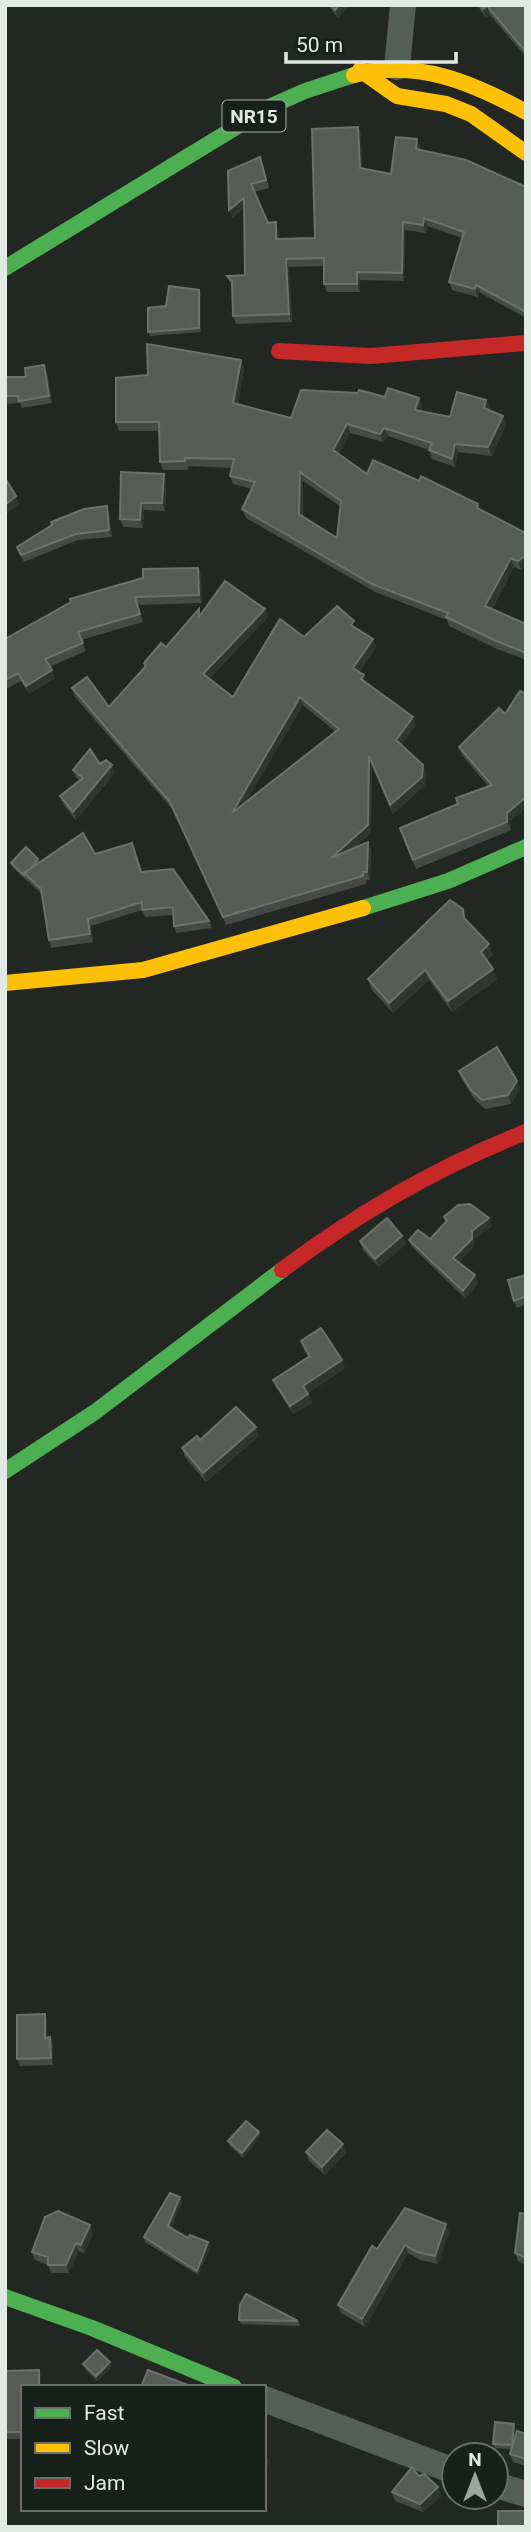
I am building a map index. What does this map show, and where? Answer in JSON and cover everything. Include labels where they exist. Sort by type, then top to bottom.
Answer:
[{"type":"main road","name":"NR15","points":[[5,268],[269,107],[313,85],[360,70],[397,67],[427,69],[459,79],[526,112]]},
{"type":"main road","points":[[360,70],[397,96],[446,104],[471,114],[526,153]]},
{"type":"main road","points":[[279,351],[371,356],[526,343]]},
{"type":"main road","points":[[5,983],[141,970],[229,948],[385,904],[459,878],[526,847]]},
{"type":"main road","points":[[5,1471],[73,1429],[350,1222],[466,1156],[526,1132]]},
{"type":"main road","points":[[5,2297],[92,2328],[229,2385]]},
{"type":"street","points":[[397,67],[403,5]]},
{"type":"street","points":[[266,2400],[440,2466]]},
{"type":"building","points":[[480,5],[526,5],[526,52],[487,6],[483,9]]},
{"type":"building","points":[[358,127],[360,168],[391,174],[396,137],[417,139],[416,149],[466,160],[526,187],[526,312],[476,285],[475,289],[449,282],[464,232],[424,218],[423,225],[403,222],[402,273],[357,272],[357,284],[324,284],[324,258],[286,259],[289,314],[233,316],[232,281],[227,276],[245,275],[244,198],[229,210],[228,171],[260,157],[266,180],[251,184],[268,223],[276,222],[276,239],[315,238],[312,129]]},
{"type":"building","points":[[169,286],[199,290],[199,328],[148,332],[148,308],[166,306]]},
{"type":"building","points":[[147,344],[241,360],[233,403],[291,418],[301,390],[358,393],[359,390],[385,397],[388,388],[419,398],[415,410],[450,417],[457,392],[486,400],[484,408],[503,416],[488,447],[455,444],[452,459],[429,450],[432,443],[384,428],[380,434],[347,424],[333,450],[367,474],[373,460],[419,481],[421,476],[478,504],[477,508],[526,533],[526,555],[518,561],[511,558],[485,606],[526,624],[526,653],[446,617],[448,613],[372,584],[242,509],[255,482],[230,476],[234,459],[185,458],[185,461],[160,462],[159,422],[116,422],[116,378],[148,375]],"holes":[[[300,472],[341,501],[337,538],[299,514]]]},
{"type":"building","points":[[44,365],[49,396],[19,401],[18,396],[5,396],[5,377],[26,377],[25,368]]},
{"type":"building","points":[[121,472],[164,474],[162,503],[141,503],[140,520],[120,519]]},
{"type":"building","points":[[5,478],[16,496],[5,505]]},
{"type":"building","points":[[107,506],[109,530],[76,534],[21,555],[17,547],[52,525],[51,522],[84,509]]},
{"type":"building","points":[[198,568],[199,595],[135,597],[140,614],[78,632],[83,643],[45,659],[52,670],[26,686],[18,673],[5,680],[5,639],[71,602],[70,599],[143,578],[143,569]]},
{"type":"building","points":[[225,581],[265,609],[203,674],[233,697],[280,619],[304,637],[337,606],[354,621],[351,625],[373,639],[353,668],[364,675],[361,679],[413,717],[396,740],[423,765],[422,777],[390,805],[369,756],[368,825],[331,858],[368,842],[367,872],[363,872],[363,876],[223,917],[170,802],[72,688],[87,677],[109,707],[146,666],[144,663],[161,643],[166,647],[199,609],[199,617]],"holes":[[[300,697],[339,729],[232,813]]]},
{"type":"building","points":[[520,691],[526,694],[526,797],[507,813],[507,822],[413,860],[400,828],[458,804],[456,798],[492,785],[459,747],[499,708],[505,714]]},
{"type":"building","points":[[90,749],[100,764],[106,760],[112,765],[73,812],[60,796],[83,778],[73,770]]},
{"type":"building","points":[[83,833],[95,854],[132,843],[141,872],[173,869],[209,921],[174,926],[173,907],[142,910],[142,902],[88,919],[90,934],[49,940],[41,889],[24,873]]},
{"type":"building","points":[[26,847],[38,859],[24,873],[25,876],[11,863]]},
{"type":"building","points":[[450,900],[463,909],[464,918],[489,944],[481,952],[493,969],[448,1001],[425,970],[389,1003],[368,979]]},
{"type":"building","points":[[497,1047],[517,1081],[508,1095],[482,1100],[471,1090],[459,1071]]},
{"type":"building","points":[[470,1204],[489,1218],[472,1231],[472,1239],[453,1258],[475,1275],[463,1291],[409,1240],[418,1230],[430,1239],[447,1221],[444,1217],[458,1205]]},
{"type":"building","points":[[387,1218],[402,1236],[375,1259],[360,1241]]},
{"type":"building","points":[[526,1275],[526,1296],[514,1301],[508,1280]]},
{"type":"building","points":[[321,1328],[342,1360],[303,1386],[308,1394],[290,1406],[273,1380],[310,1356],[301,1341]]},
{"type":"building","points":[[236,1407],[256,1427],[203,1473],[182,1448],[197,1436],[200,1440]]},
{"type":"building","points":[[45,2014],[45,2038],[50,2037],[51,2058],[17,2059],[17,2015]]},
{"type":"building","points":[[246,2121],[259,2132],[242,2153],[228,2141]]},
{"type":"building","points":[[327,2130],[343,2144],[322,2167],[306,2152]]},
{"type":"building","points":[[170,2193],[180,2197],[168,2226],[188,2238],[190,2235],[208,2242],[197,2271],[144,2237]]},
{"type":"building","points":[[405,2208],[446,2224],[435,2256],[417,2252],[405,2245],[362,2319],[338,2305],[372,2246],[377,2249]]},
{"type":"building","points":[[58,2211],[90,2225],[81,2245],[76,2243],[66,2265],[48,2265],[48,2257],[32,2252],[45,2217]]},
{"type":"building","points":[[520,2213],[526,2214],[526,2258],[515,2253]]},
{"type":"building","points":[[246,2294],[298,2321],[239,2320],[240,2305]]},
{"type":"building","points":[[97,2350],[110,2362],[96,2376],[83,2364]]},
{"type":"building","points":[[39,2370],[39,2385],[21,2385],[21,2432],[5,2432],[5,2371]]},
{"type":"building","points":[[148,2370],[188,2385],[142,2385]]},
{"type":"building","points":[[495,2422],[514,2424],[512,2445],[510,2441],[493,2441]]},
{"type":"building","points":[[517,2431],[526,2434],[526,2459],[510,2454]]},
{"type":"building","points":[[412,2467],[419,2476],[424,2474],[438,2487],[420,2504],[392,2492]]},
{"type":"building","points":[[498,2511],[526,2511],[526,2527],[498,2527]]},
{"type":"traffic: fast","points":[[5,268],[269,107],[305,91],[354,75]]},
{"type":"traffic: fast","points":[[363,908],[448,881],[526,847]]},
{"type":"traffic: fast","points":[[5,1471],[95,1412],[282,1270]]},
{"type":"traffic: fast","points":[[5,2297],[92,2328],[229,2385]]},
{"type":"traffic: slow","points":[[360,70],[397,96],[446,104],[471,114],[526,153]]},
{"type":"traffic: slow","points":[[354,75],[400,70],[443,76],[485,91],[526,112]]},
{"type":"traffic: slow","points":[[5,983],[143,970],[363,908]]},
{"type":"traffic: jam","points":[[279,351],[371,356],[526,343]]},
{"type":"traffic: jam","points":[[282,1270],[340,1229],[399,1193],[461,1160],[526,1132]]}]
